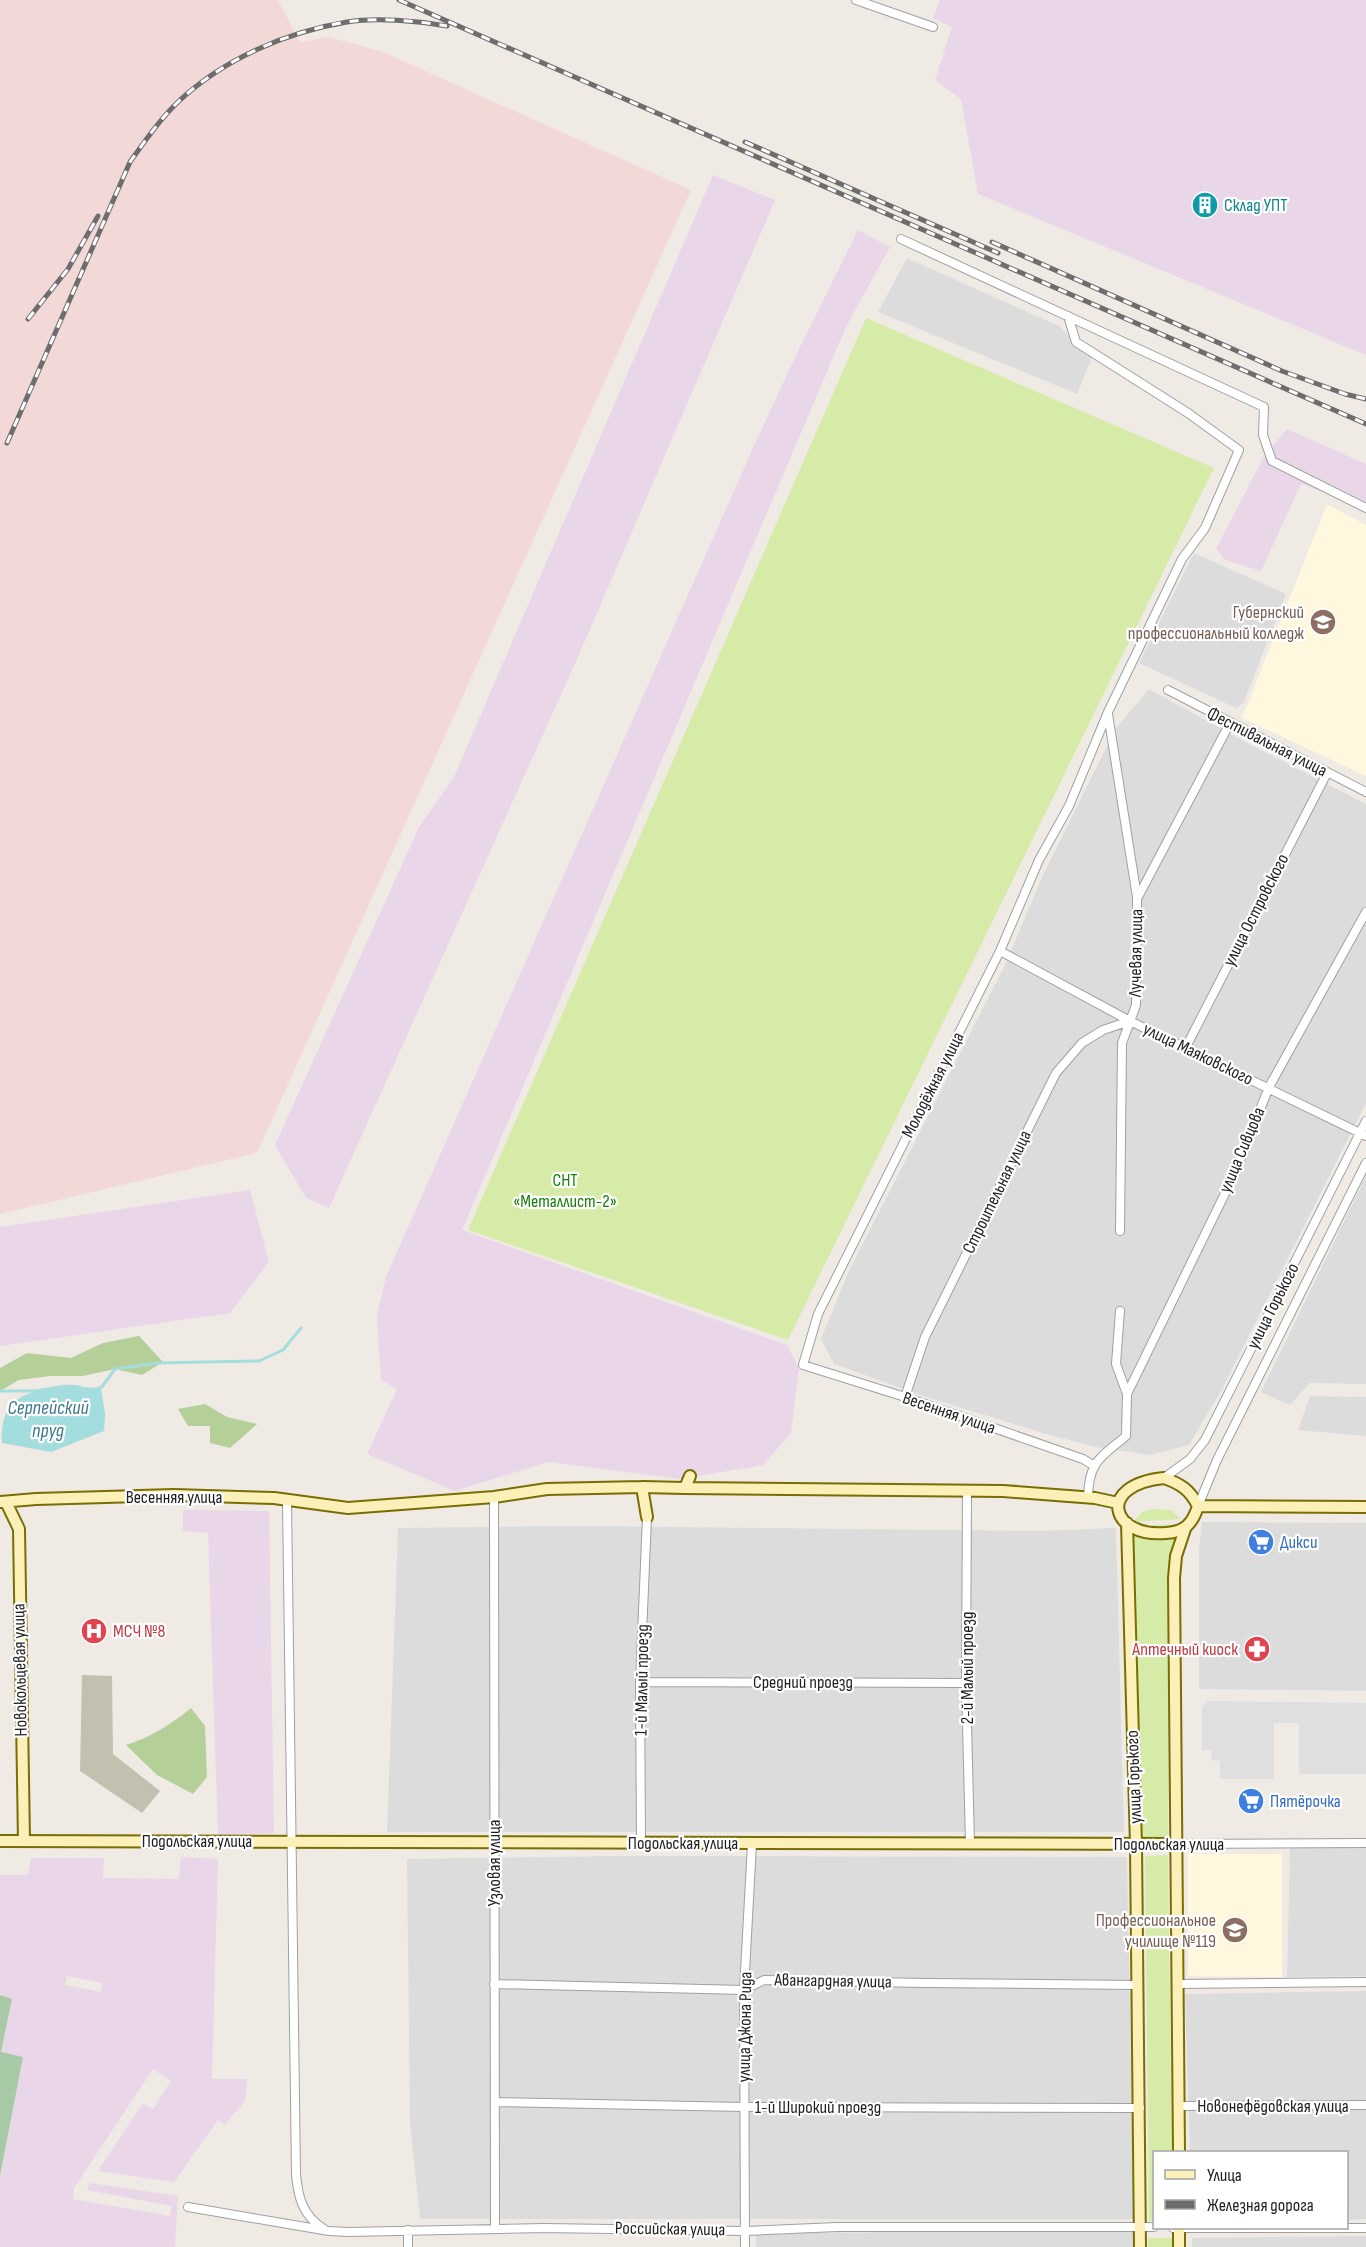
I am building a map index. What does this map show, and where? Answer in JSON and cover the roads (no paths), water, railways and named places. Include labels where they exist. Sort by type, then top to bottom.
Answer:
[{"type":"street","points":[[856,0],[933,27]]},
{"type":"street","points":[[901,239],[1264,407],[1263,435],[1272,461],[1366,508]]},
{"type":"street","name":"Молодёжная улица","points":[[803,1365],[818,1314],[1000,951],[1039,860],[1069,806],[1108,712],[1182,559],[1205,528],[1239,450],[1188,413],[1076,342],[1068,316]]},
{"type":"street","name":"Фестивальная улица","points":[[1168,690],[1366,792]]},
{"type":"street","name":"Лучевая улица","points":[[1108,712],[1137,897],[1136,1005],[1122,1043],[1120,1231]]},
{"type":"street","points":[[1137,897],[1230,723]]},
{"type":"street","name":"улица Островского","points":[[1186,1047],[1327,773]]},
{"type":"street","name":"улица Сивцова","points":[[1127,1394],[1235,1173],[1269,1087],[1366,912]]},
{"type":"street","name":"улица Маяковского","points":[[1000,951],[1130,1021],[1269,1087],[1363,1135]]},
{"type":"street","name":"Строительная улица","points":[[905,1397],[925,1337],[1056,1073],[1082,1043],[1103,1030],[1130,1021]]},
{"type":"street","name":"улица Горького","points":[[1164,1478],[1190,1459],[1205,1440],[1363,1135],[1366,1121]]},
{"type":"street","points":[[1179,2151],[1174,1578],[1176,1556],[1185,1529],[1195,1516],[1217,1460],[1366,1163]]},
{"type":"street","points":[[1088,1497],[1089,1477],[1093,1466],[1126,1436],[1127,1394],[1116,1364],[1120,1311]]},
{"type":"street","name":"Весенняя улица","points":[[803,1365],[905,1397],[1083,1459],[1093,1466]]},
{"type":"street","points":[[685,1488],[690,1476]]},
{"type":"street","points":[[1185,1529],[1170,1533],[1140,1532],[1122,1518],[1118,1503],[1122,1493],[1137,1483],[1164,1478],[1184,1486],[1198,1506]]},
{"type":"street","points":[[642,1487],[647,1517]]},
{"type":"street","name":"Весенняя улица","points":[[3,1502],[67,1497],[174,1495],[287,1500],[348,1508],[494,1497],[547,1489],[642,1487],[967,1491],[1088,1497],[1118,1503]]},
{"type":"street","name":"2-й Малый проезд","points":[[967,1491],[966,1683],[970,1844]]},
{"type":"street","name":"Узловая улица","points":[[494,1497],[495,2228]]},
{"type":"street","points":[[287,1500],[293,2071],[297,2190],[306,2214],[312,2221],[328,2231]]},
{"type":"street","name":"Новокольцевая улица","points":[[3,1502],[19,1529],[18,1597],[24,1841]]},
{"type":"street","points":[[1198,1506],[1366,1507]]},
{"type":"street","name":"1-й Малый проезд","points":[[641,1843],[640,1682],[647,1517]]},
{"type":"street","name":"улица Горького","points":[[1127,1523],[1136,1845],[1140,2247]]},
{"type":"street","name":"Средний проезд","points":[[640,1682],[966,1683]]},
{"type":"street","name":"Подольская улица","points":[[0,1841],[1136,1845],[1366,1842]]},
{"type":"street","name":"улица Джона Рида","points":[[745,2247],[744,1990],[752,1844]]},
{"type":"street","name":"Авангардная улица","points":[[494,1984],[744,1990],[764,1980],[1138,1985]]},
{"type":"street","points":[[1178,1984],[1366,1982]]},
{"type":"street","name":"1-й Широкий проезд","points":[[496,2102],[743,2107],[1140,2108]]},
{"type":"street","name":"Новонефёдовская улица","points":[[1179,2106],[1366,2105]]},
{"type":"street","name":"Российская улица","points":[[188,2206],[328,2231],[604,2227],[745,2230],[837,2227],[1153,2227]]},
{"type":"street","points":[[1348,2228],[1366,2228]]},
{"type":"street","points":[[1179,2229],[1179,2247]]},
{"type":"street","points":[[408,2230],[408,2247]]},
{"type":"water","name":"Серпейский пруд","points":[[66,1386],[101,1388],[105,1414],[104,1431],[51,1452],[2,1443],[3,1426],[11,1405],[19,1398],[29,1394]]},
{"type":"waterway","points":[[98,1388],[101,1388],[115,1369],[158,1363],[259,1361],[283,1350],[301,1328]]},
{"type":"waterway","points":[[0,1391],[80,1387]]},
{"type":"railway","points":[[399,0],[1366,424]]},
{"type":"railway","points":[[7,443],[130,162],[159,123],[179,101],[216,72],[236,60],[279,40],[301,33],[347,22],[371,20],[410,21],[447,26]]},
{"type":"railway","points":[[745,142],[998,253]]},
{"type":"railway","points":[[28,319],[68,269],[98,216]]},
{"type":"railway","points":[[992,242],[1282,371],[1345,394],[1366,399]]},
{"type":"place","name":"Склад УПТ","points":[[1205,205]]},
{"type":"place","name":"Губернский профессиональный колледж","points":[[1323,622]]},
{"type":"place","name":"Дикси","points":[[1261,1542]]},
{"type":"place","name":"МСЧ №8","points":[[94,1631]]},
{"type":"place","name":"Аптечный киоск","points":[[1257,1649]]},
{"type":"place","name":"Пятёрочка","points":[[1251,1801]]},
{"type":"place","name":"Профессиональное училище №119","points":[[1235,1930]]},
{"type":"park label","name":"СНТ «Металлист-2»","points":[[565,1190]]}]
